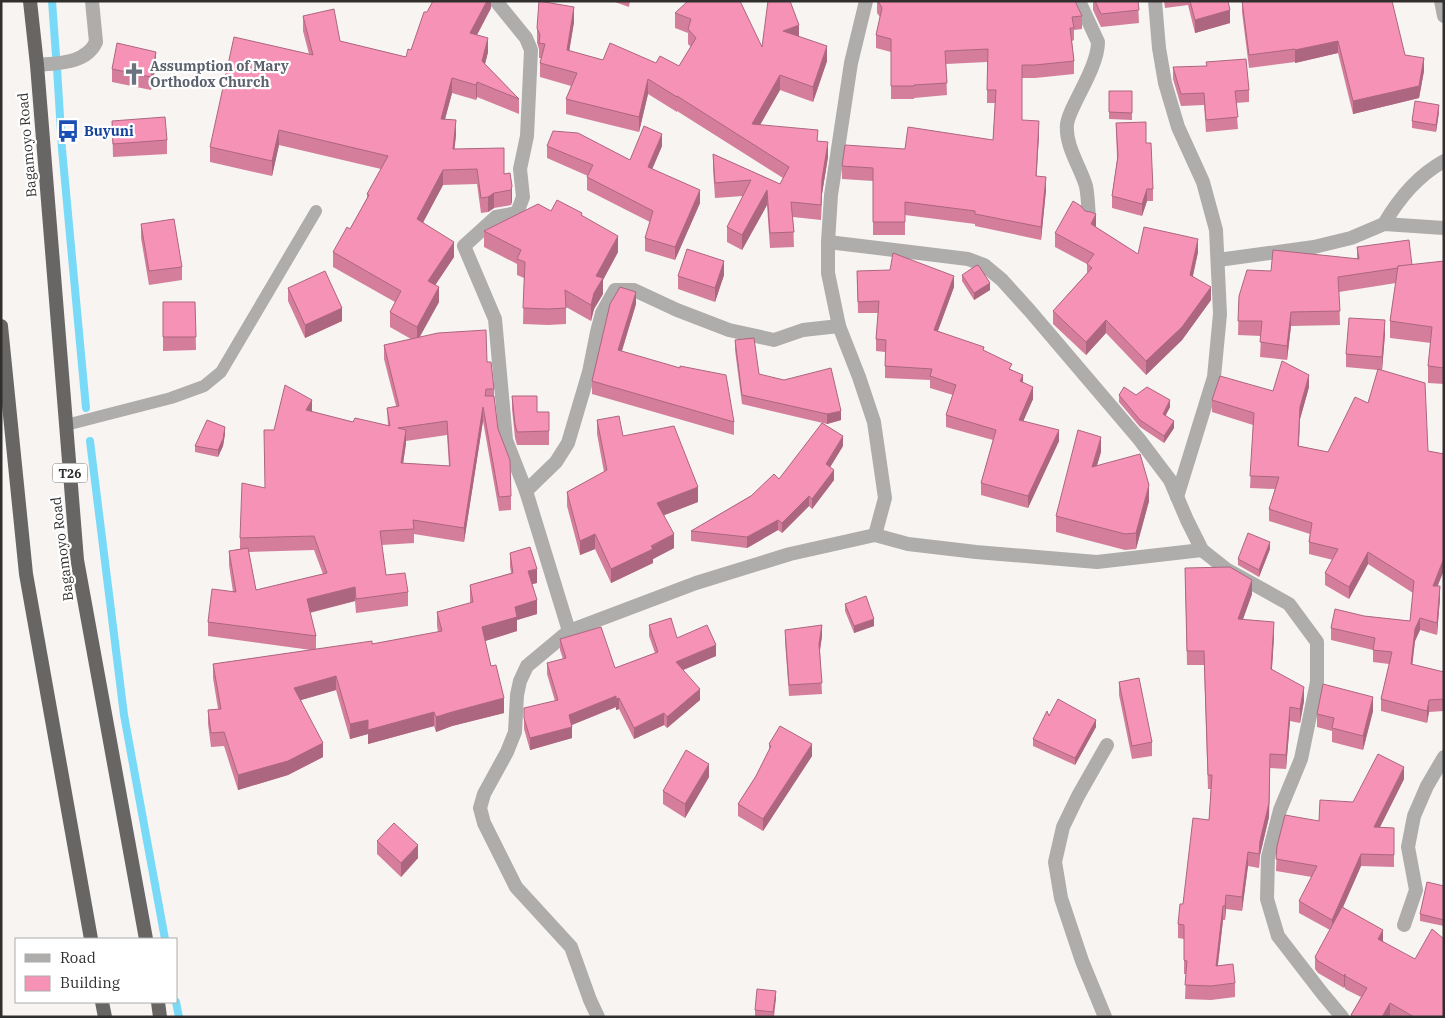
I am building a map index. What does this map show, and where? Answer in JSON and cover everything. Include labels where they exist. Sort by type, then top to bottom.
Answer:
[{"type":"highway","name":"Bagamoyo Road","points":[[30,1],[37,65],[77,560],[146,938]]},
{"type":"highway","points":[[1,326],[26,574],[91,938]]},
{"type":"highway","points":[[102,1003],[105,1017]]},
{"type":"highway","points":[[158,1003],[160,1017]]},
{"type":"street","points":[[37,65],[70,61],[93,48],[96,42],[92,1]]},
{"type":"street","points":[[496,1],[526,38],[531,50],[527,136],[520,169],[523,196],[517,213],[496,216],[464,246],[495,319],[506,440],[526,491],[568,631]]},
{"type":"street","points":[[866,1],[851,63],[831,195],[828,273],[839,326],[874,422],[886,498],[875,535]]},
{"type":"street","points":[[1079,1],[1098,42],[1098,48],[1069,114],[1067,125],[1074,161],[1086,187],[1088,217]]},
{"type":"street","points":[[1155,1],[1159,48],[1165,83],[1178,127],[1202,182],[1216,230],[1218,260],[1220,314],[1214,377],[1177,497]]},
{"type":"street","points":[[1384,224],[1394,207],[1410,187],[1424,173],[1444,160]]},
{"type":"street","points":[[1218,260],[1314,247],[1351,238],[1384,224],[1444,228]]},
{"type":"street","points":[[828,242],[968,259],[984,265],[1002,280],[1030,311],[1139,439],[1170,480],[1202,550],[1226,569],[1288,604],[1317,642],[1317,682],[1301,759],[1280,810],[1268,857],[1267,899],[1278,936],[1342,1017]]},
{"type":"street","points":[[526,491],[556,462],[568,443],[589,372],[596,332],[602,314],[615,290],[634,290],[677,310],[729,330],[774,340],[803,330],[839,326]]},
{"type":"street","points":[[598,1017],[571,947],[516,887],[484,823],[480,808],[484,794],[507,752],[514,732],[517,695],[520,681],[527,666],[568,631],[705,580],[790,554],[875,535],[908,544],[976,552],[1097,562],[1202,550]]},
{"type":"street","points":[[1104,1017],[1082,961],[1061,898],[1055,862],[1063,827],[1107,745]]},
{"type":"street","points":[[1404,925],[1416,890],[1408,847],[1414,816],[1427,786],[1444,756]]},
{"type":"lane","points":[[66,425],[170,398],[204,386],[221,372],[316,211]]},
{"type":"building","points":[[433,1],[487,1],[470,33],[488,38],[482,61],[519,99],[477,82],[476,85],[452,78],[441,119],[456,120],[453,149],[504,148],[504,174],[510,173],[512,186],[511,190],[481,198],[477,169],[443,170],[417,219],[454,242],[428,281],[439,287],[417,327],[390,312],[401,291],[333,252],[347,227],[350,229],[388,156],[279,130],[272,161],[210,147],[234,37],[313,55],[303,16],[334,9],[340,41],[406,57],[408,49],[411,50],[424,12],[427,12]]},
{"type":"building","points":[[539,1],[574,7],[567,50],[603,60],[610,43],[656,63],[660,56],[679,66],[696,38],[688,29],[691,19],[675,13],[688,1],[740,1],[762,47],[768,1],[790,1],[799,25],[783,31],[827,46],[813,87],[780,75],[752,124],[818,130],[817,141],[828,142],[822,179],[821,205],[791,202],[794,232],[770,233],[767,190],[742,235],[727,227],[751,180],[715,183],[713,154],[780,184],[789,167],[648,79],[639,117],[566,99],[577,73],[540,63],[545,44],[539,43],[540,35],[537,28]]},
{"type":"building","points":[[878,1],[1075,1],[1082,16],[1072,17],[1074,28],[1070,28],[1074,61],[1022,65],[1022,120],[1039,121],[1036,176],[1046,177],[1041,227],[975,214],[975,211],[905,202],[905,222],[873,222],[873,168],[842,166],[845,145],[905,149],[908,127],[993,140],[996,90],[987,90],[988,49],[945,51],[947,83],[891,86],[891,39],[876,35],[882,8]]},
{"type":"building","points":[[1095,1],[1138,1],[1139,10],[1101,14]]},
{"type":"building","points":[[1190,1],[1228,1],[1230,10],[1195,20]]},
{"type":"building","points":[[1242,1],[1392,1],[1405,55],[1424,58],[1419,86],[1353,101],[1338,41],[1295,50],[1249,55]]},
{"type":"building","points":[[117,43],[156,52],[151,77],[112,69]]},
{"type":"building","points":[[1246,59],[1249,90],[1235,91],[1238,117],[1206,120],[1204,93],[1181,94],[1173,67],[1207,66],[1206,62]]},
{"type":"building","points":[[1109,91],[1132,91],[1132,113],[1109,112]]},
{"type":"building","points":[[1415,101],[1439,105],[1436,125],[1412,121]]},
{"type":"building","points":[[165,117],[167,140],[113,144],[112,121]]},
{"type":"building","points":[[1146,122],[1146,143],[1151,143],[1153,189],[1147,189],[1142,204],[1112,196],[1118,156],[1116,123]]},
{"type":"building","points":[[644,126],[662,134],[648,167],[700,190],[675,247],[645,238],[653,211],[587,177],[593,165],[547,146],[553,131],[578,133],[630,160]]},
{"type":"building","points":[[557,200],[582,213],[581,215],[618,236],[596,276],[603,278],[594,293],[591,305],[565,290],[566,308],[523,308],[525,262],[517,259],[521,250],[484,231],[538,204],[551,211]]},
{"type":"building","points":[[1073,201],[1085,211],[1096,214],[1091,224],[1138,254],[1144,227],[1198,239],[1190,275],[1211,287],[1182,327],[1146,361],[1106,320],[1086,342],[1053,311],[1092,268],[1087,264],[1094,254],[1055,233]]},
{"type":"building","points":[[174,219],[182,267],[149,271],[141,224]]},
{"type":"building","points":[[1409,240],[1412,265],[1338,277],[1340,311],[1291,312],[1287,346],[1260,342],[1262,321],[1238,321],[1239,296],[1247,270],[1271,271],[1273,250],[1359,259],[1357,247]]},
{"type":"building","points":[[687,249],[724,261],[715,288],[678,276]]},
{"type":"building","points":[[893,253],[954,276],[934,330],[984,347],[983,350],[1012,364],[1009,369],[1023,375],[1020,381],[1033,387],[1019,420],[1059,430],[1028,496],[981,483],[996,430],[946,415],[956,385],[930,376],[932,369],[885,366],[886,340],[876,339],[879,301],[858,302],[857,271],[890,270]]},
{"type":"building","points":[[1444,261],[1444,368],[1428,366],[1432,327],[1390,321],[1398,266]]},
{"type":"building","points":[[977,265],[990,283],[974,293],[962,275]]},
{"type":"building","points":[[325,271],[342,308],[305,325],[288,288]]},
{"type":"building","points":[[620,287],[636,292],[618,350],[680,368],[680,366],[726,375],[734,422],[592,381],[610,304]]},
{"type":"building","points":[[163,302],[195,302],[196,337],[163,337]]},
{"type":"building","points":[[1349,318],[1385,320],[1382,357],[1346,354]]},
{"type":"building","points":[[486,330],[487,362],[491,362],[494,389],[486,389],[485,396],[494,396],[498,429],[510,460],[511,496],[499,497],[483,407],[464,528],[413,520],[414,529],[380,531],[386,575],[405,573],[408,592],[356,599],[355,587],[307,599],[316,636],[208,622],[212,589],[236,592],[229,551],[248,548],[256,590],[327,573],[314,536],[240,538],[242,483],[265,488],[264,430],[274,430],[285,385],[312,400],[306,410],[353,422],[355,418],[390,426],[387,408],[399,406],[384,345],[438,333]],"holes":[[[447,421],[450,466],[401,463],[406,430],[398,428]]]},
{"type":"building","points":[[754,338],[759,374],[784,380],[831,368],[841,411],[827,414],[742,395],[735,340]]},
{"type":"building","points":[[1282,361],[1309,375],[1300,407],[1298,446],[1328,452],[1355,397],[1368,403],[1378,369],[1425,383],[1428,451],[1444,454],[1444,558],[1433,586],[1440,586],[1437,623],[1420,618],[1415,629],[1411,664],[1444,672],[1444,699],[1429,700],[1427,711],[1381,699],[1392,652],[1373,650],[1375,638],[1331,628],[1335,609],[1364,616],[1410,621],[1414,581],[1368,552],[1349,587],[1325,573],[1338,549],[1309,542],[1312,523],[1269,509],[1279,477],[1250,476],[1254,413],[1212,400],[1220,376],[1273,391]]},
{"type":"building","points":[[1124,387],[1136,395],[1147,387],[1170,400],[1163,414],[1174,421],[1164,436],[1140,420],[1119,395]]},
{"type":"building","points":[[512,396],[537,396],[537,412],[549,412],[549,431],[517,432]]},
{"type":"building","points":[[619,416],[623,436],[674,426],[698,487],[657,503],[674,534],[651,546],[653,549],[611,569],[595,534],[580,541],[567,492],[607,470],[597,420]]},
{"type":"building","points":[[207,420],[225,427],[223,439],[218,450],[195,446]]},
{"type":"building","points":[[822,423],[843,436],[826,464],[834,470],[812,499],[809,496],[782,523],[778,520],[747,537],[691,531],[751,496],[774,474],[779,479]]},
{"type":"building","points":[[1078,430],[1101,437],[1092,467],[1140,454],[1149,485],[1136,533],[1125,534],[1056,516]]},
{"type":"building","points":[[1248,533],[1270,542],[1259,570],[1238,559]]},
{"type":"building","points":[[530,547],[537,569],[528,571],[537,600],[515,607],[517,617],[482,627],[491,666],[496,665],[504,698],[436,717],[434,712],[368,730],[368,720],[350,724],[336,676],[294,688],[323,743],[288,761],[238,775],[224,732],[211,733],[208,710],[221,709],[213,664],[372,641],[372,644],[442,631],[437,612],[473,602],[470,585],[513,573],[510,553]]},
{"type":"building","points":[[1230,567],[1252,580],[1238,619],[1274,622],[1271,669],[1304,687],[1300,709],[1290,707],[1286,755],[1270,754],[1269,803],[1260,841],[1259,854],[1248,852],[1242,897],[1226,895],[1225,906],[1223,906],[1216,966],[1233,964],[1235,983],[1211,986],[1185,985],[1187,961],[1184,960],[1184,925],[1178,924],[1180,904],[1183,904],[1193,818],[1209,820],[1212,775],[1208,775],[1204,651],[1187,651],[1185,568]]},
{"type":"building","points":[[866,596],[874,619],[854,626],[845,604]]},
{"type":"building","points":[[671,618],[677,638],[707,625],[716,645],[676,662],[700,689],[667,717],[664,713],[634,728],[619,698],[616,699],[616,696],[569,715],[572,727],[530,738],[524,718],[524,708],[558,700],[547,663],[566,658],[560,639],[601,627],[615,668],[658,652],[649,625]]},
{"type":"building","points":[[822,625],[819,644],[822,683],[789,685],[785,630]]},
{"type":"building","points":[[1139,678],[1152,742],[1132,746],[1119,682]]},
{"type":"building","points":[[1323,684],[1373,697],[1363,736],[1332,728],[1334,718],[1317,714]]},
{"type":"building","points":[[1058,699],[1096,720],[1075,758],[1033,739],[1047,711],[1049,716]]},
{"type":"building","points":[[780,726],[812,744],[763,819],[738,804],[756,776],[771,746],[769,744]]},
{"type":"building","points":[[686,750],[709,764],[685,804],[663,791]]},
{"type":"building","points":[[1378,754],[1404,767],[1374,827],[1394,828],[1394,855],[1361,854],[1332,920],[1299,901],[1317,866],[1276,859],[1277,846],[1285,815],[1319,821],[1320,800],[1353,802]]},
{"type":"building","points":[[394,823],[418,845],[401,863],[377,841]]},
{"type":"building","points":[[1427,882],[1444,886],[1444,920],[1420,914]]},
{"type":"building","points":[[1342,907],[1383,930],[1378,939],[1415,959],[1432,929],[1444,939],[1444,1017],[1414,1017],[1390,1003],[1382,1017],[1354,1017],[1351,1015],[1367,988],[1345,976],[1345,974],[1344,976],[1318,961],[1315,957]]},
{"type":"building","points":[[757,989],[776,991],[773,1012],[755,1010]]},
{"type":"waterway","points":[[52,1],[56,56]]},
{"type":"waterway","points":[[57,68],[62,149],[86,408]]},
{"type":"waterway","points":[[90,441],[124,715],[165,938]]},
{"type":"waterway","points":[[176,1003],[179,1017]]},
{"type":"place","name":"Assumption of Mary Orthodox Church","points":[[134,74]]},
{"type":"place","name":"Buyuni","points":[[68,131]]}]
